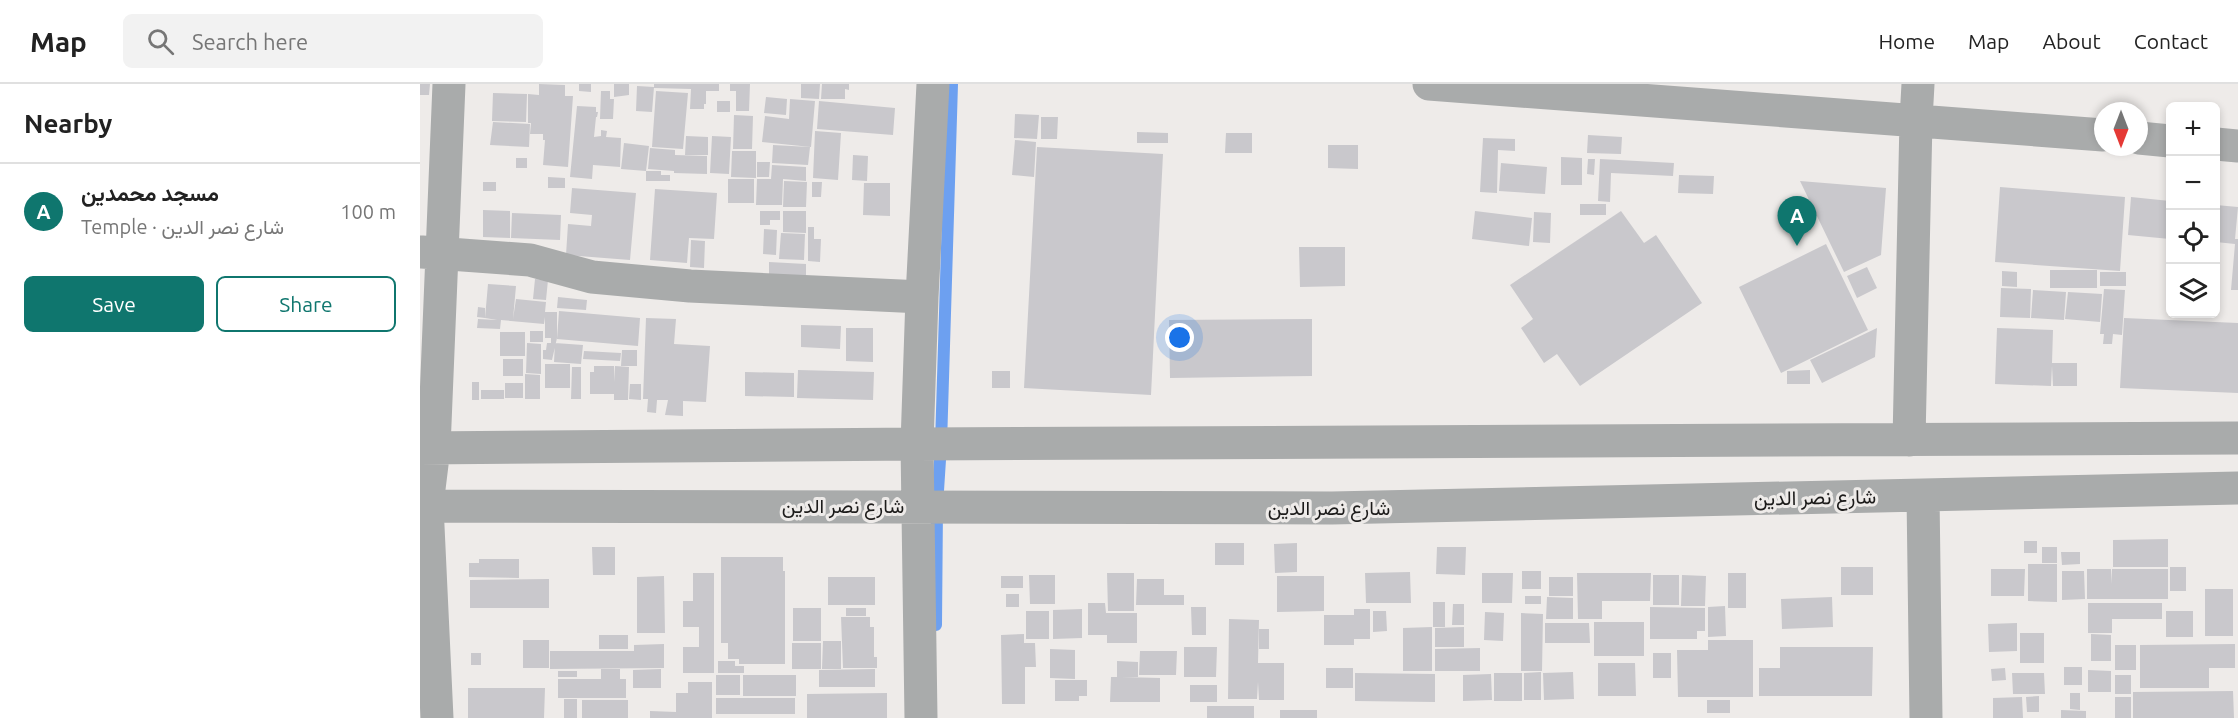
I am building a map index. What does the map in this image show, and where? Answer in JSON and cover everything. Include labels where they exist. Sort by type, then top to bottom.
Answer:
[{"type":"street","points":[[437,718],[424,506],[431,253],[448,84]]},
{"type":"street","points":[[921,718],[917,444],[933,84]]},
{"type":"street","points":[[1429,84],[2094,134]]},
{"type":"street","points":[[1909,440],[1918,84]]},
{"type":"street","points":[[2148,139],[2166,141]]},
{"type":"street","points":[[2220,144],[2238,146]]},
{"type":"street","points":[[431,253],[530,260],[592,277],[690,286],[922,297]]},
{"type":"street","points":[[427,448],[2238,438]]},
{"type":"street","name":"شارع نصر الدين","points":[[424,506],[1332,508],[2238,488]]},
{"type":"street","points":[[1923,495],[1926,718]]},
{"type":"building","points":[[420,84],[430,84],[429,95],[420,95]]},
{"type":"building","points":[[539,84],[565,85],[565,96],[573,96],[568,167],[543,165],[545,140],[543,140],[543,134],[530,134],[528,94],[539,95]]},
{"type":"building","points":[[579,84],[591,84],[591,92],[579,91]]},
{"type":"building","points":[[614,84],[629,84],[629,95],[614,97]]},
{"type":"building","points":[[654,84],[719,84],[719,91],[706,91],[704,109],[690,109],[691,89],[654,88]]},
{"type":"building","points":[[730,84],[750,84],[749,111],[736,111],[736,91],[730,91]]},
{"type":"building","points":[[801,84],[820,84],[819,99],[801,98]]},
{"type":"building","points":[[822,84],[849,84],[849,90],[845,89],[845,99],[821,99]]},
{"type":"building","points":[[637,86],[654,87],[652,112],[636,111]]},
{"type":"building","points":[[601,91],[610,91],[610,99],[614,99],[613,119],[600,119]]},
{"type":"building","points":[[656,91],[688,93],[683,149],[652,147]]},
{"type":"building","points":[[493,93],[527,94],[526,122],[492,121]]},
{"type":"building","points":[[766,97],[787,99],[786,115],[764,113]]},
{"type":"building","points":[[790,99],[815,101],[811,147],[762,142],[765,116],[789,119]]},
{"type":"building","points":[[717,101],[730,101],[730,112],[717,112]]},
{"type":"building","points":[[819,101],[895,108],[893,135],[817,129]]},
{"type":"building","points":[[577,106],[596,107],[596,112],[598,112],[594,137],[601,136],[601,130],[607,131],[606,137],[621,138],[620,167],[593,165],[592,179],[570,177]]},
{"type":"building","points":[[1015,114],[1039,115],[1037,139],[1014,138]]},
{"type":"building","points":[[734,115],[753,116],[752,149],[733,149]]},
{"type":"building","points":[[1041,117],[1058,117],[1057,139],[1041,139]]},
{"type":"building","points":[[493,122],[530,124],[529,147],[490,145]]},
{"type":"building","points":[[815,131],[841,133],[838,180],[813,178]]},
{"type":"building","points":[[1137,132],[1168,133],[1168,143],[1137,143]]},
{"type":"building","points":[[1226,133],[1252,133],[1252,153],[1225,153]]},
{"type":"building","points":[[1588,135],[1622,137],[1621,154],[1587,153]]},
{"type":"building","points":[[686,136],[708,137],[708,155],[685,155]]},
{"type":"building","points":[[712,136],[731,137],[729,174],[710,173]]},
{"type":"building","points":[[1483,138],[1515,139],[1515,151],[1498,150],[1497,193],[1480,192]]},
{"type":"building","points":[[1015,140],[1036,142],[1034,177],[1012,175]]},
{"type":"building","points":[[624,143],[649,146],[646,171],[621,169]]},
{"type":"building","points":[[773,145],[810,147],[808,165],[772,163]]},
{"type":"building","points":[[1328,145],[1358,145],[1358,169],[1328,168]]},
{"type":"building","points":[[1037,147],[1163,154],[1151,395],[1024,388]]},
{"type":"building","points":[[650,148],[675,150],[675,155],[707,156],[707,174],[648,169]]},
{"type":"building","points":[[732,151],[756,151],[756,178],[731,177]]},
{"type":"building","points":[[853,155],[868,156],[867,181],[852,180]]},
{"type":"building","points":[[1561,157],[1582,158],[1582,185],[1561,185]]},
{"type":"building","points":[[516,158],[527,158],[527,168],[516,168]]},
{"type":"building","points":[[1588,159],[1595,159],[1594,175],[1587,174]]},
{"type":"building","points":[[1600,159],[1674,163],[1673,176],[1611,173],[1610,202],[1598,201]]},
{"type":"building","points":[[757,162],[770,162],[769,177],[757,177]]},
{"type":"building","points":[[1501,163],[1547,167],[1545,194],[1499,191]]},
{"type":"building","points":[[772,165],[806,167],[806,181],[783,179],[782,205],[756,205],[757,179],[771,179]]},
{"type":"building","points":[[646,171],[661,171],[661,175],[670,175],[670,181],[646,181]]},
{"type":"building","points":[[1679,175],[1714,176],[1713,194],[1678,193]]},
{"type":"building","points":[[548,177],[565,178],[565,188],[548,188]]},
{"type":"building","points":[[728,179],[754,179],[754,203],[728,203]]},
{"type":"building","points":[[784,181],[807,182],[806,207],[783,207]]},
{"type":"building","points":[[1800,181],[1886,188],[1881,255],[1844,272]]},
{"type":"building","points":[[483,182],[496,182],[496,191],[483,191]]},
{"type":"building","points":[[812,182],[822,182],[821,197],[812,197]]},
{"type":"building","points":[[864,183],[890,183],[890,216],[863,215]]},
{"type":"building","points":[[2000,187],[2125,197],[2120,271],[1995,262]]},
{"type":"building","points":[[572,188],[636,193],[630,260],[566,255],[568,224],[591,226],[592,215],[570,213]]},
{"type":"building","points":[[655,189],[717,193],[714,239],[689,238],[687,263],[650,260]]},
{"type":"building","points":[[2131,197],[2166,201],[2166,239],[2128,235]]},
{"type":"building","points":[[1580,204],[1606,204],[1606,215],[1580,215]]},
{"type":"building","points":[[2220,205],[2238,207],[2235,239],[2238,239],[2238,290],[2231,290],[2235,244],[2220,242]]},
{"type":"building","points":[[483,210],[510,211],[510,238],[483,237]]},
{"type":"building","points":[[760,211],[780,211],[780,220],[770,220],[770,225],[760,225]]},
{"type":"building","points":[[783,211],[806,211],[806,233],[783,232]]},
{"type":"building","points":[[1475,211],[1532,218],[1529,246],[1472,239]]},
{"type":"building","points":[[1621,211],[1644,243],[1656,235],[1702,303],[1580,386],[1557,354],[1544,363],[1521,328],[1533,319],[1510,285]]},
{"type":"building","points":[[1534,212],[1551,213],[1550,243],[1533,242]]},
{"type":"building","points":[[512,213],[561,215],[560,240],[511,238]]},
{"type":"building","points":[[808,227],[814,227],[814,239],[821,239],[820,262],[808,261]]},
{"type":"building","points":[[764,229],[777,230],[776,255],[763,254]]},
{"type":"building","points":[[781,233],[805,234],[804,260],[779,259]]},
{"type":"building","points":[[691,240],[705,241],[704,268],[690,267]]},
{"type":"building","points":[[1826,244],[1868,330],[1781,373],[1739,287]]},
{"type":"building","points":[[1299,247],[1345,247],[1345,286],[1300,287]]},
{"type":"building","points":[[769,262],[806,264],[806,281],[769,276]]},
{"type":"building","points":[[1867,267],[1877,288],[1857,298],[1847,276]]},
{"type":"building","points":[[2050,270],[2097,270],[2097,288],[2050,288]]},
{"type":"building","points":[[2002,271],[2017,272],[2017,287],[2002,286]]},
{"type":"building","points":[[2100,272],[2126,272],[2126,286],[2100,286]]},
{"type":"building","points":[[535,279],[548,280],[546,300],[533,299]]},
{"type":"building","points":[[488,284],[516,286],[513,319],[516,299],[546,302],[545,312],[557,312],[557,338],[552,360],[543,359],[543,350],[546,350],[547,343],[551,343],[551,338],[545,338],[545,317],[544,324],[501,320],[500,329],[477,328],[478,319],[497,320],[485,318]]},
{"type":"building","points":[[2001,288],[2031,289],[2030,318],[2000,317]]},
{"type":"building","points":[[2104,289],[2125,290],[2122,335],[2113,334],[2112,344],[2103,344],[2104,334],[2100,334]]},
{"type":"building","points":[[2033,290],[2066,292],[2064,320],[2031,318]]},
{"type":"building","points":[[2068,292],[2102,294],[2100,322],[2065,319]]},
{"type":"building","points":[[558,297],[587,300],[586,310],[557,308]]},
{"type":"building","points":[[478,307],[485,308],[485,318],[477,317]]},
{"type":"building","points":[[559,311],[640,318],[638,346],[557,339]]},
{"type":"building","points":[[646,318],[676,319],[674,344],[710,346],[706,402],[683,401],[683,416],[665,415],[668,400],[657,400],[656,413],[647,412],[648,399],[643,399]]},
{"type":"building","points":[[2124,318],[2238,323],[2238,393],[2120,388]]},
{"type":"building","points":[[1312,319],[1312,376],[1170,378],[1169,320]]},
{"type":"building","points":[[801,325],[841,326],[840,349],[801,347]]},
{"type":"building","points":[[846,328],[873,328],[873,362],[846,361]]},
{"type":"building","points":[[1877,328],[1875,357],[1822,383],[1810,360]]},
{"type":"building","points":[[1997,328],[2053,330],[2052,363],[2077,363],[2077,386],[2053,386],[2052,366],[2051,386],[1995,384]]},
{"type":"building","points":[[530,331],[543,331],[543,342],[530,342]]},
{"type":"building","points":[[500,332],[525,332],[525,356],[500,356]]},
{"type":"building","points":[[527,343],[541,344],[541,374],[526,373]]},
{"type":"building","points":[[555,343],[583,345],[581,364],[554,362]]},
{"type":"building","points":[[622,350],[637,350],[637,366],[621,366]]},
{"type":"building","points":[[584,351],[621,353],[620,361],[583,359]]},
{"type":"building","points":[[503,359],[523,359],[523,376],[503,376]]},
{"type":"building","points":[[545,364],[570,364],[570,388],[545,388]]},
{"type":"building","points":[[594,366],[614,366],[614,382],[615,366],[629,367],[628,400],[614,400],[614,394],[590,394],[590,372],[594,372]]},
{"type":"building","points":[[572,367],[581,367],[581,399],[571,399]]},
{"type":"building","points":[[798,370],[874,372],[873,400],[797,398]]},
{"type":"building","points":[[1810,370],[1810,384],[1787,384],[1787,371]]},
{"type":"building","points":[[992,371],[1010,371],[1010,388],[992,388]]},
{"type":"building","points":[[745,372],[794,373],[794,397],[745,396]]},
{"type":"building","points":[[525,374],[540,375],[540,399],[525,399]]},
{"type":"building","points":[[472,382],[479,382],[479,400],[472,400]]},
{"type":"building","points":[[505,383],[523,383],[523,398],[505,398]]},
{"type":"building","points":[[630,384],[641,384],[641,400],[629,399]]},
{"type":"building","points":[[481,390],[504,390],[504,399],[481,399]]},
{"type":"building","points":[[2168,539],[2168,567],[2113,567],[2113,540]]},
{"type":"building","points":[[2024,541],[2037,541],[2037,553],[2024,553]]},
{"type":"building","points":[[1215,543],[1244,543],[1244,565],[1215,565]]},
{"type":"building","points":[[1297,543],[1297,572],[1275,573],[1274,544]]},
{"type":"building","points":[[592,547],[615,547],[615,575],[593,575]]},
{"type":"building","points":[[1437,547],[1466,547],[1465,575],[1436,574]]},
{"type":"building","points":[[2042,547],[2057,547],[2057,563],[2042,563]]},
{"type":"building","points":[[2061,552],[2080,552],[2080,564],[2062,565]]},
{"type":"building","points":[[721,557],[783,557],[785,664],[739,664],[739,659],[728,659],[728,643],[721,643]]},
{"type":"building","points":[[479,559],[519,559],[519,578],[469,577],[469,563],[479,563]]},
{"type":"building","points":[[2028,564],[2057,564],[2057,602],[2028,601]]},
{"type":"building","points":[[1841,567],[1873,567],[1873,595],[1841,595]]},
{"type":"building","points":[[2170,567],[2186,567],[2186,591],[2170,591]]},
{"type":"building","points":[[1991,569],[2025,569],[2024,596],[1991,596]]},
{"type":"building","points":[[2087,569],[2111,569],[2111,584],[2112,569],[2168,569],[2168,599],[2087,599]]},
{"type":"building","points":[[1522,571],[1541,571],[1541,589],[1522,589]]},
{"type":"building","points":[[2062,571],[2084,571],[2085,599],[2062,600]]},
{"type":"building","points":[[1410,572],[1411,603],[1366,603],[1365,573]]},
{"type":"building","points":[[693,573],[714,573],[714,673],[683,673],[683,647],[699,647],[699,627],[683,627],[683,601],[693,601]]},
{"type":"building","points":[[1107,573],[1134,573],[1134,611],[1108,611]]},
{"type":"building","points":[[1482,573],[1513,573],[1512,603],[1482,603]]},
{"type":"building","points":[[1577,573],[1651,573],[1650,601],[1602,601],[1602,619],[1578,619]]},
{"type":"building","points":[[1728,573],[1746,573],[1746,608],[1728,608]]},
{"type":"building","points":[[1029,575],[1055,575],[1055,604],[1030,604]]},
{"type":"building","points":[[1653,575],[1679,575],[1679,605],[1653,605]]},
{"type":"building","points":[[1682,575],[1706,576],[1705,606],[1681,606]]},
{"type":"building","points":[[664,576],[665,633],[637,633],[637,577]]},
{"type":"building","points":[[1001,576],[1023,576],[1023,588],[1001,588]]},
{"type":"building","points":[[1277,576],[1324,576],[1324,611],[1277,612]]},
{"type":"building","points":[[828,577],[875,577],[875,605],[828,605]]},
{"type":"building","points":[[1549,577],[1573,577],[1573,596],[1549,596]]},
{"type":"building","points":[[549,579],[549,608],[470,608],[470,580]]},
{"type":"building","points":[[1137,579],[1164,579],[1164,595],[1184,595],[1184,605],[1136,605]]},
{"type":"building","points":[[2205,589],[2233,589],[2233,636],[2205,636]]},
{"type":"building","points":[[1006,594],[1019,594],[1019,607],[1006,607]]},
{"type":"building","points":[[1525,596],[1541,596],[1541,604],[1525,604]]},
{"type":"building","points":[[1547,597],[1573,598],[1573,619],[1546,619]]},
{"type":"building","points":[[1832,597],[1833,627],[1782,629],[1781,599]]},
{"type":"building","points":[[1433,602],[1445,602],[1445,627],[1433,627]]},
{"type":"building","points":[[1088,603],[1105,603],[1106,613],[1137,613],[1137,643],[1107,643],[1107,635],[1088,635]]},
{"type":"building","points":[[2088,603],[2162,603],[2162,619],[2112,619],[2112,633],[2088,633]]},
{"type":"building","points":[[1453,604],[1464,604],[1464,625],[1452,625]]},
{"type":"building","points":[[1725,606],[1726,636],[1708,637],[1708,607]]},
{"type":"building","points":[[1191,607],[1206,607],[1206,635],[1192,635]]},
{"type":"building","points":[[1650,607],[1705,608],[1705,631],[1697,631],[1697,639],[1650,639]]},
{"type":"building","points":[[793,608],[821,608],[821,641],[793,641]]},
{"type":"building","points":[[846,608],[866,608],[866,616],[846,616]]},
{"type":"building","points":[[1082,609],[1082,638],[1053,639],[1053,610]]},
{"type":"building","points":[[1354,609],[1370,609],[1370,639],[1354,639],[1354,645],[1324,645],[1324,615],[1354,615]]},
{"type":"building","points":[[1026,611],[1049,611],[1049,639],[1026,639]]},
{"type":"building","points":[[1373,611],[1386,611],[1387,631],[1373,632]]},
{"type":"building","points":[[2166,611],[2193,611],[2193,637],[2166,637]]},
{"type":"building","points":[[1485,612],[1504,613],[1503,641],[1484,640]]},
{"type":"building","points":[[1521,613],[1543,614],[1542,671],[1521,671]]},
{"type":"building","points":[[841,617],[870,617],[870,627],[874,627],[874,657],[877,657],[877,668],[843,668]]},
{"type":"building","points":[[1229,619],[1259,620],[1258,663],[1284,663],[1284,700],[1259,700],[1258,682],[1257,699],[1228,699]]},
{"type":"building","points":[[1594,622],[1644,622],[1644,656],[1594,656]]},
{"type":"building","points":[[1545,623],[1589,623],[1590,643],[1545,643]]},
{"type":"building","points":[[2017,623],[2017,651],[1989,652],[1988,624]]},
{"type":"building","points":[[1432,627],[1432,671],[1403,671],[1403,628]]},
{"type":"building","points":[[1464,627],[1464,647],[1435,647],[1435,628]]},
{"type":"building","points":[[1259,629],[1269,629],[1269,649],[1259,649]]},
{"type":"building","points":[[2020,633],[2044,633],[2044,663],[2020,663]]},
{"type":"building","points":[[1024,634],[1024,643],[1035,643],[1036,667],[1025,667],[1025,704],[1002,704],[1001,635]]},
{"type":"building","points":[[2091,634],[2111,635],[2111,661],[2091,661]]},
{"type":"building","points":[[599,635],[628,635],[628,649],[599,649]]},
{"type":"building","points":[[523,640],[549,640],[549,668],[523,668]]},
{"type":"building","points":[[1708,640],[1753,640],[1753,697],[1678,697],[1677,650],[1708,650]]},
{"type":"building","points":[[823,641],[841,641],[841,669],[822,669]]},
{"type":"building","points":[[792,643],[821,643],[821,669],[792,669]]},
{"type":"building","points":[[664,644],[664,668],[550,669],[550,651],[634,651],[634,645]]},
{"type":"building","points":[[2235,644],[2235,668],[2209,668],[2209,688],[2140,688],[2140,645]]},
{"type":"building","points":[[2115,645],[2136,645],[2136,670],[2115,670]]},
{"type":"building","points":[[1184,647],[1217,647],[1216,677],[1184,677]]},
{"type":"building","points":[[1780,647],[1873,647],[1872,696],[1759,696],[1759,668],[1780,668]]},
{"type":"building","points":[[1480,648],[1480,671],[1435,671],[1435,649]]},
{"type":"building","points":[[1050,649],[1075,650],[1075,679],[1050,678]]},
{"type":"building","points":[[1140,651],[1177,651],[1176,675],[1139,675]]},
{"type":"building","points":[[471,653],[481,653],[481,665],[471,665]]},
{"type":"building","points":[[1653,653],[1671,653],[1671,678],[1653,678]]},
{"type":"building","points":[[718,661],[735,661],[735,666],[744,666],[744,673],[718,673]]},
{"type":"building","points":[[1117,661],[1138,662],[1138,677],[1122,677],[1160,678],[1160,702],[1110,702],[1111,677],[1117,677]]},
{"type":"building","points":[[1598,663],[1635,663],[1636,696],[1598,696]]},
{"type":"building","points":[[2064,667],[2082,667],[2082,685],[2064,685]]},
{"type":"building","points":[[1326,668],[1353,668],[1353,688],[1326,688]]},
{"type":"building","points":[[2005,668],[2006,680],[1992,681],[1991,669]]},
{"type":"building","points":[[601,669],[620,669],[620,679],[626,679],[626,698],[558,698],[558,679],[601,679]]},
{"type":"building","points":[[661,669],[661,688],[633,688],[633,670]]},
{"type":"building","points":[[875,669],[875,687],[819,687],[819,670]]},
{"type":"building","points":[[2088,670],[2111,671],[2111,692],[2088,692]]},
{"type":"building","points":[[558,671],[577,671],[577,677],[558,677]]},
{"type":"building","points":[[1541,672],[1541,700],[1524,700],[1524,673]]},
{"type":"building","points":[[1573,672],[1574,699],[1544,700],[1543,673]]},
{"type":"building","points":[[1355,673],[1435,674],[1435,702],[1355,701]]},
{"type":"building","points":[[1494,673],[1522,673],[1522,701],[1494,701]]},
{"type":"building","points":[[2012,673],[2044,673],[2045,694],[2013,694]]},
{"type":"building","points":[[1491,674],[1492,700],[1463,701],[1463,675]]},
{"type":"building","points":[[716,675],[740,675],[740,695],[716,695]]},
{"type":"building","points":[[743,675],[796,675],[796,696],[743,696]]},
{"type":"building","points":[[2115,675],[2131,675],[2131,694],[2115,694]]},
{"type":"building","points":[[1055,680],[1087,680],[1087,696],[1079,696],[1079,701],[1055,701]]},
{"type":"building","points":[[688,682],[712,682],[712,718],[650,718],[650,711],[676,712],[676,693],[688,693]]},
{"type":"building","points":[[1190,685],[1217,685],[1217,702],[1190,702]]},
{"type":"building","points":[[468,688],[545,688],[544,718],[468,718]]},
{"type":"building","points":[[2233,691],[2234,718],[2133,718],[2133,692]]},
{"type":"building","points":[[887,693],[887,718],[807,718],[807,694]]},
{"type":"building","points":[[2070,693],[2080,693],[2080,710],[2070,709]]},
{"type":"building","points":[[2039,696],[2039,712],[2027,712],[2026,697]]},
{"type":"building","points":[[2022,697],[2023,718],[1993,718],[1993,698]]},
{"type":"building","points":[[2115,697],[2131,697],[2131,718],[2115,718]]},
{"type":"building","points":[[716,698],[795,698],[795,714],[716,714]]},
{"type":"building","points":[[564,699],[577,699],[577,718],[564,718]]},
{"type":"building","points":[[582,700],[628,700],[628,718],[582,718]]},
{"type":"building","points":[[1707,700],[1730,700],[1730,713],[1707,713]]},
{"type":"building","points":[[1207,706],[1254,706],[1254,718],[1207,718]]},
{"type":"building","points":[[1280,710],[1317,710],[1317,718],[1280,718]]},
{"type":"building","points":[[2061,710],[2086,711],[2086,718],[2061,718]]},
{"type":"waterway","points":[[936,625],[937,506],[952,84]]},
{"type":"place","name":"مسجد محمدين","points":[[1797,246]]}]
